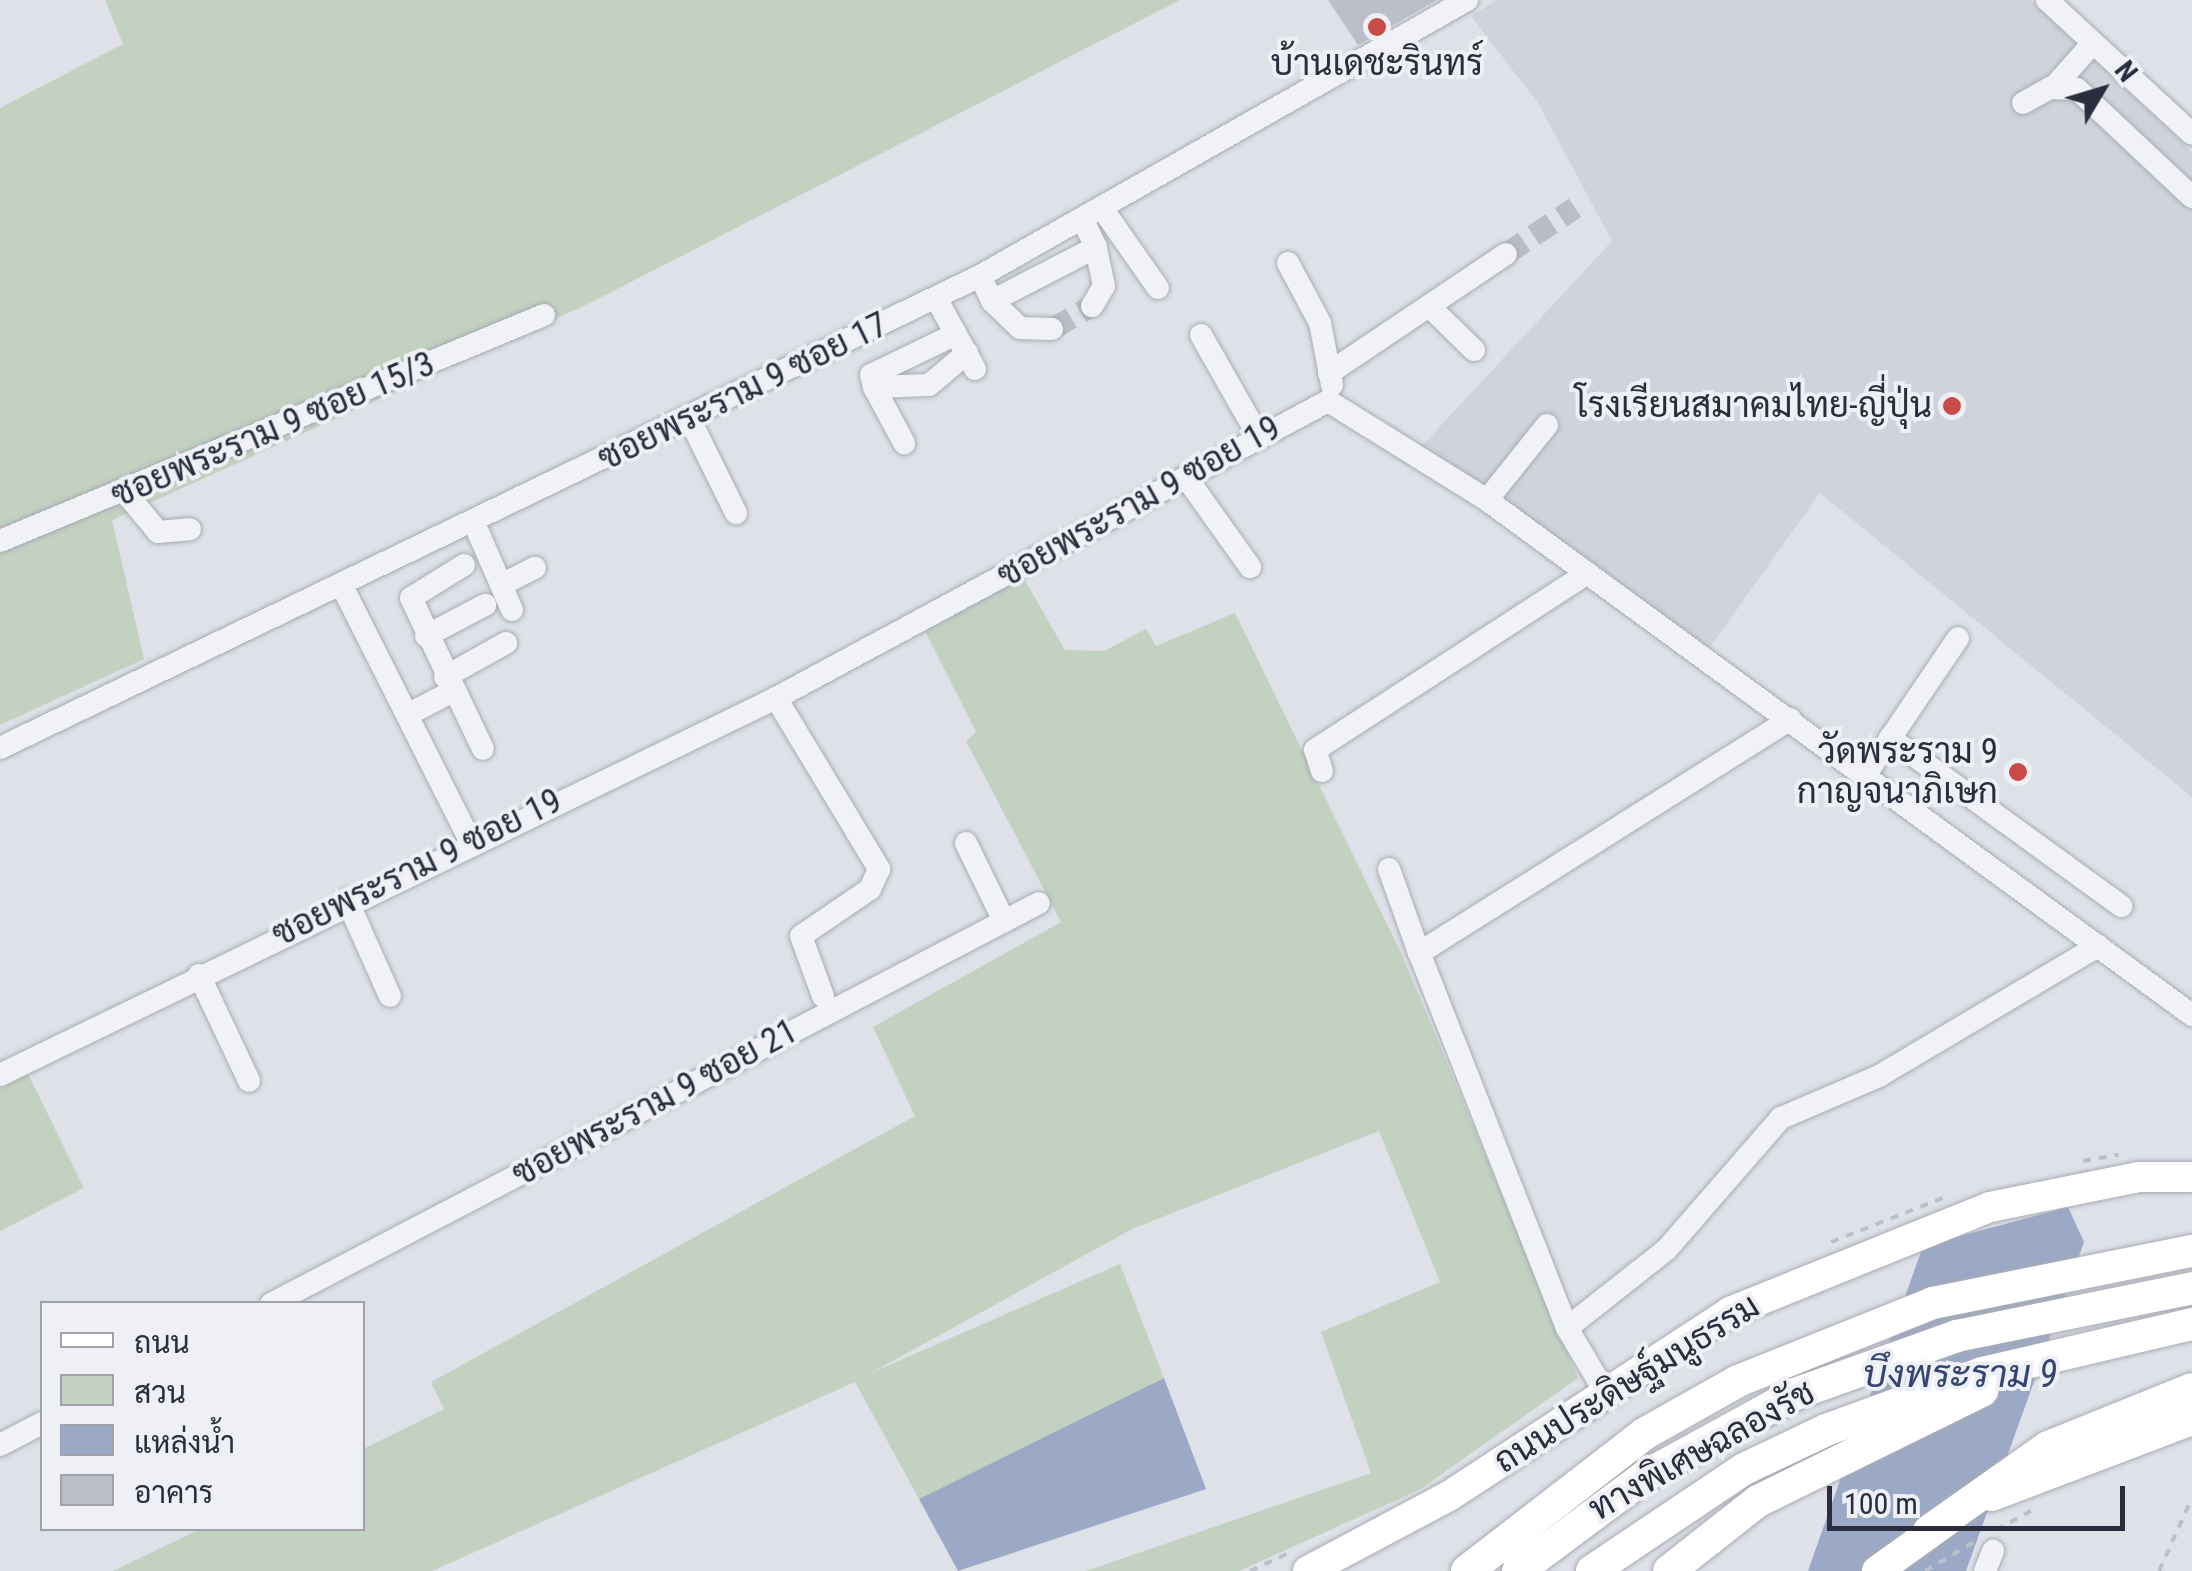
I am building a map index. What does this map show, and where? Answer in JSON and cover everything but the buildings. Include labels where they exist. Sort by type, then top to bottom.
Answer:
[{"type":"highway","points":[[1468,1571],[1644,1434],[1738,1380],[1933,1304],[2192,1252]]},
{"type":"highway","name":"ทางพิเศษฉลองรัช","points":[[1518,1571],[1647,1476],[1795,1394],[1957,1336],[2192,1288]]},
{"type":"highway","name":"ทางพิเศษฉลองรัช","points":[[1592,1571],[1744,1469],[1826,1430],[2087,1345],[2192,1324]]},
{"type":"highway","points":[[1669,1571],[1776,1492],[2087,1345]]},
{"type":"highway","points":[[1929,1532],[2048,1447],[2192,1389]]},
{"type":"main road","name":"ถนนประดิษฐ์มนูธรรม","points":[[1308,1571],[1449,1496],[1730,1312],[1908,1236],[1990,1207],[2139,1176],[2192,1177]]},
{"type":"main road","points":[[1877,1571],[1929,1532],[2078,1459],[2192,1420]]},
{"type":"street","name":"ซอยพระราม 9 ซอย 17","points":[[0,748],[343,588],[980,276],[1094,216],[1467,0]]},
{"type":"street","points":[[2048,0],[2192,134]]},
{"type":"street","points":[[2023,103],[2052,88],[2094,42]]},
{"type":"street","points":[[2052,88],[2077,89],[2192,197]]},
{"type":"street","points":[[1092,306],[1104,286],[1094,216]]},
{"type":"street","points":[[1094,216],[1158,288]]},
{"type":"street","points":[[992,301],[1096,248]]},
{"type":"street","points":[[1330,373],[1506,254]]},
{"type":"street","points":[[1288,263],[1320,323],[1330,373],[1328,401],[1487,500],[2192,1015]]},
{"type":"street","points":[[980,276],[992,301],[1020,328],[1052,329]]},
{"type":"street","points":[[936,298],[966,352]]},
{"type":"street","points":[[1430,306],[1474,350]]},
{"type":"street","name":"ซอยพระราม 9 ซอย 15/3","points":[[0,541],[544,315]]},
{"type":"street","points":[[1201,335],[1259,437]]},
{"type":"street","points":[[904,443],[871,375],[966,352]]},
{"type":"street","points":[[874,387],[929,385],[966,352]]},
{"type":"street","name":"ซอยพระราม 9 ซอย 19","points":[[0,1076],[469,840],[776,698],[1188,480],[1328,401]]},
{"type":"street","points":[[690,420],[736,513]]},
{"type":"street","points":[[1487,500],[1547,425]]},
{"type":"street","points":[[1188,480],[1250,567]]},
{"type":"street","points":[[125,492],[158,532],[190,529]]},
{"type":"street","points":[[474,523],[512,610]]},
{"type":"street","points":[[464,564],[411,592],[426,636],[483,749]]},
{"type":"street","points":[[501,585],[535,568]]},
{"type":"street","points":[[1322,771],[1314,750],[1588,573]]},
{"type":"street","points":[[343,588],[469,840]]},
{"type":"street","points":[[426,636],[485,604]]},
{"type":"street","points":[[1866,774],[1958,638]]},
{"type":"street","points":[[407,714],[506,643]]},
{"type":"street","points":[[776,698],[880,879],[801,936],[823,996]]},
{"type":"street","points":[[1419,953],[1790,718]]},
{"type":"street","points":[[1890,738],[2121,906]]},
{"type":"street","points":[[966,843],[1004,921]]},
{"type":"street","points":[[1389,869],[1567,1328],[1605,1392]]},
{"type":"street","points":[[2074,928],[2100,890]]},
{"type":"street","points":[[348,900],[390,996]]},
{"type":"street","name":"ซอยพระราม 9 ซอย 21","points":[[277,1301],[1040,903]]},
{"type":"street","points":[[1567,1328],[1668,1249],[1781,1118],[1880,1076],[2098,946]]},
{"type":"street","points":[[199,975],[249,1081]]},
{"type":"street","points":[[0,1445],[40,1424]]},
{"type":"path","points":[[2159,1571],[2192,1498]]},
{"type":"path","points":[[1925,1571],[2049,1501]]},
{"type":"shaded area","name":"โรงเรียนสมาคมไทย-ญี่ปุ่น","points":[[1497,0],[2031,0],[2192,152],[2192,797],[1820,493],[1708,650],[1421,447],[1612,241],[1538,103],[1471,16]]},
{"type":"green space","points":[[105,0],[1180,0],[588,304],[112,520],[144,659],[0,725],[0,108],[123,44]]},
{"type":"green space","points":[[1023,577],[1065,650],[1104,651],[1146,629],[1156,646],[1235,613],[1402,955],[1578,1378],[1419,1490],[1239,1571],[1086,1571],[1371,1473],[1321,1332],[1440,1282],[1379,1131],[1132,1229],[871,1373],[1120,1264],[1164,1378],[919,1499],[855,1382],[432,1571],[113,1571],[196,1531],[365,1531],[365,1448],[444,1409],[431,1382],[915,1116],[873,1027],[1061,922],[966,741],[976,732],[925,631]]},
{"type":"green space","points":[[28,1074],[84,1188],[0,1231],[0,1089]]},
{"type":"water","name":"บึงพระราม 9","points":[[2068,1207],[2084,1242],[1966,1571],[1808,1571],[1923,1246]]},
{"type":"water","points":[[1164,1378],[1206,1489],[958,1571],[919,1499]]},
{"type":"tunnel","points":[[1506,254],[1575,208]]},
{"type":"tunnel","points":[[1052,329],[1092,306]]},
{"type":"place","name":"บ้านเดชะรินทร์","points":[[1377,27]]},
{"type":"place","name":"โรงเรียนสมาคมไทย-ญี่ปุ่น","points":[[1952,406]]},
{"type":"place","name":"วัดพระราม 9 กาญจนาภิเษก","points":[[2018,772]]}]
